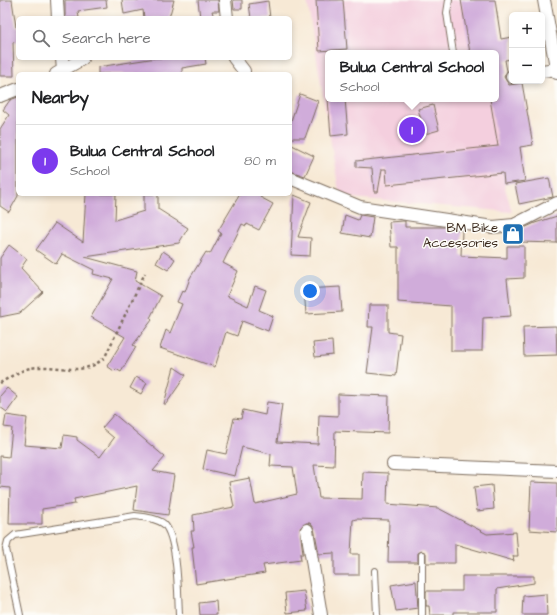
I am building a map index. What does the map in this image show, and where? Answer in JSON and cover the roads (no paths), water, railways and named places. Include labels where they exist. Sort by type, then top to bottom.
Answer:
[{"type":"street","points":[[57,0],[58,16]]},
{"type":"street","points":[[225,0],[227,16]]},
{"type":"street","points":[[544,0],[557,71],[545,71]]},
{"type":"street","points":[[60,72],[62,60]]},
{"type":"street","points":[[60,72],[80,60]]},
{"type":"street","points":[[236,60],[244,71]]},
{"type":"street","points":[[0,96],[16,90]]},
{"type":"street","points":[[292,179],[360,207],[493,227],[514,225],[557,203]]},
{"type":"street","points":[[393,464],[557,471]]},
{"type":"street","points":[[307,530],[321,615]]},
{"type":"lane","points":[[449,0],[447,13],[453,50]]},
{"type":"lane","points":[[20,615],[6,549],[8,541],[15,535],[135,516],[154,519],[164,524],[171,534],[174,548],[179,615]]},
{"type":"lane","points":[[422,555],[422,615]]},
{"type":"lane","points":[[375,571],[377,615]]},
{"type":"place","name":"Bulua Central School","points":[[412,130]]},
{"type":"place","name":"BM Bike Accessories","points":[[513,234]]}]
